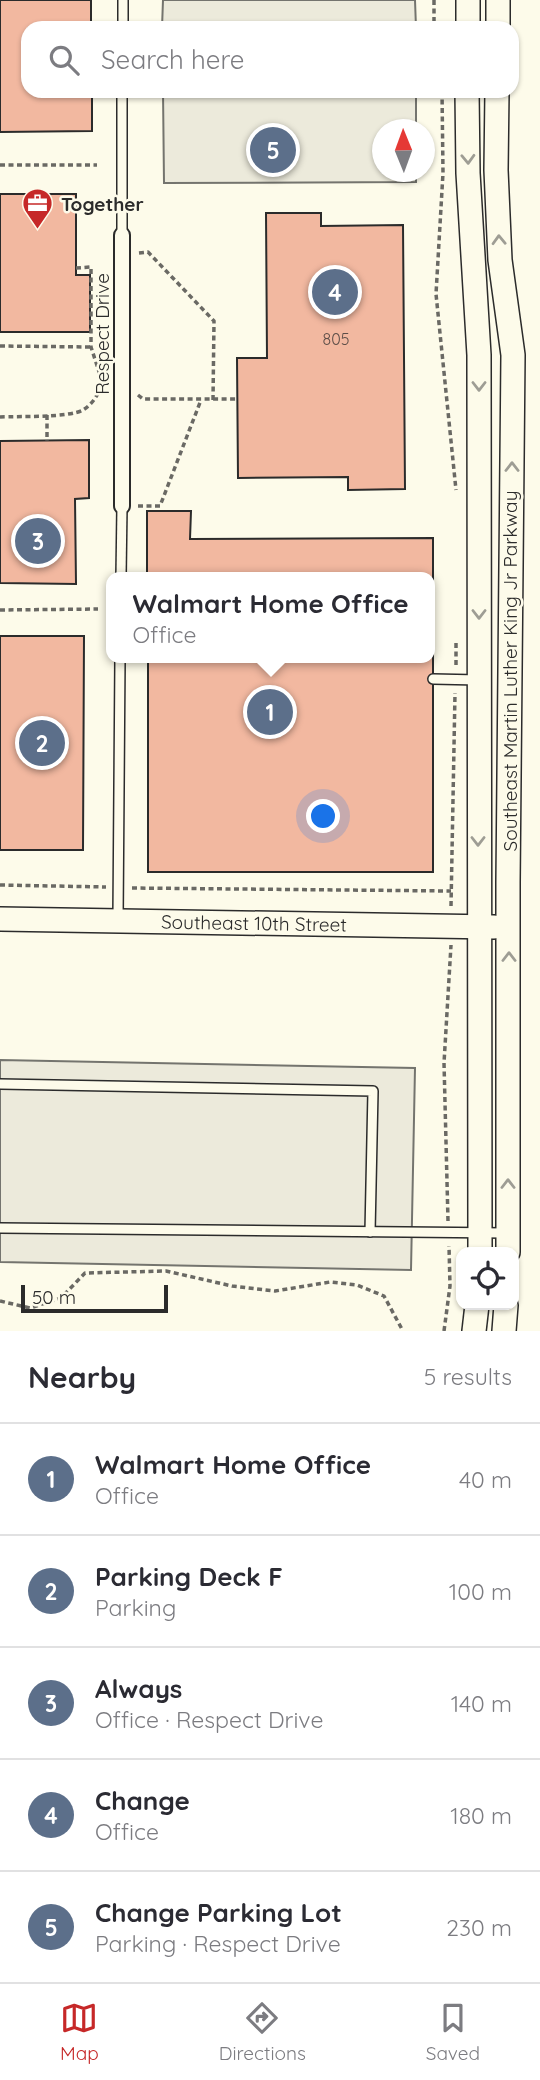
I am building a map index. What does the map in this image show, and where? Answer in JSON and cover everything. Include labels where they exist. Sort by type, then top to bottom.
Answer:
[{"type":"street","points":[[468,0],[468,21]]},
{"type":"street","points":[[498,0],[498,21]]},
{"type":"street","name":"Southeast Martin Luther King Jr Parkway","points":[[467,98],[468,173],[479,355],[480,1243]]},
{"type":"street","name":"Southeast Martin Luther King Jr Parkway","points":[[497,98],[496,170],[500,260],[513,355],[508,1243]]},
{"type":"street","name":"Respect Drive","points":[[121,235],[121,506]]},
{"type":"street","name":"Southeast 10th Street","points":[[0,919],[509,927]]},
{"type":"street","points":[[474,1331],[476,1310]]},
{"type":"street","points":[[504,1331],[506,1310]]},
{"type":"lane","points":[[122,21],[123,0]]},
{"type":"lane","name":"Respect Drive","points":[[121,235],[122,98]]},
{"type":"lane","name":"Respect Drive","points":[[121,506],[121,572]]},
{"type":"lane","points":[[118,920],[120,663]]},
{"type":"lane","points":[[433,680],[479,680]]},
{"type":"lane","points":[[0,1084],[373,1091],[370,1232]]},
{"type":"lane","points":[[0,1228],[448,1232],[480,1243],[508,1243]]},
{"type":"path","points":[[433,0],[433,21]]},
{"type":"path","points":[[442,98],[443,173],[436,294],[457,498]]},
{"type":"path","points":[[0,165],[97,165]]},
{"type":"path","points":[[148,252],[214,320],[213,400],[238,400]]},
{"type":"path","points":[[76,268],[91,267],[91,347],[103,384]]},
{"type":"path","points":[[0,346],[91,347]]},
{"type":"path","points":[[121,506],[160,506],[201,400]]},
{"type":"path","points":[[47,415],[47,440]]},
{"type":"path","points":[[0,610],[98,610]]},
{"type":"path","points":[[450,903],[456,638]]},
{"type":"path","points":[[0,885],[96,886]]},
{"type":"path","points":[[139,888],[451,891]]},
{"type":"path","points":[[444,1331],[450,1286],[444,1063],[447,977],[451,951]]},
{"type":"path","points":[[0,1301],[30,1308],[61,1298],[85,1273],[166,1271],[232,1286],[275,1291],[330,1282],[357,1284],[384,1296],[403,1331]]},
{"type":"shaded area","points":[[163,0],[415,0],[416,21],[162,21]]},
{"type":"shaded area","points":[[163,98],[416,98],[416,119],[372,119],[372,182],[416,182],[164,183]]},
{"type":"shaded area","points":[[0,1060],[415,1068],[411,1270],[0,1262]]},
{"type":"building","points":[[0,0],[91,0],[91,21],[21,21],[21,98],[92,98],[92,131],[0,132]]},
{"type":"building","name":"Together","points":[[0,194],[76,194],[76,275],[90,275],[90,332],[0,332]]},
{"type":"building","points":[[266,213],[321,213],[321,226],[403,225],[405,489],[348,490],[348,477],[238,478],[237,358],[267,358]]},
{"type":"building","points":[[89,440],[89,498],[75,499],[76,584],[0,583],[0,441]]},
{"type":"building","points":[[147,511],[191,511],[190,539],[433,538],[433,572],[147,572]]},
{"type":"building","points":[[0,636],[84,636],[83,850],[0,850]]},
{"type":"building","points":[[148,663],[433,663],[433,872],[148,872]]},
{"type":"place","name":"Change Parking Lot","points":[[273,150]]},
{"type":"place","name":"Together","points":[[38,231]]},
{"type":"place","name":"Change","points":[[335,292]]},
{"type":"place","name":"Always","points":[[38,541]]},
{"type":"place","name":"Walmart Home Office","points":[[270,712]]},
{"type":"place","name":"Parking Deck F","points":[[42,743]]}]
